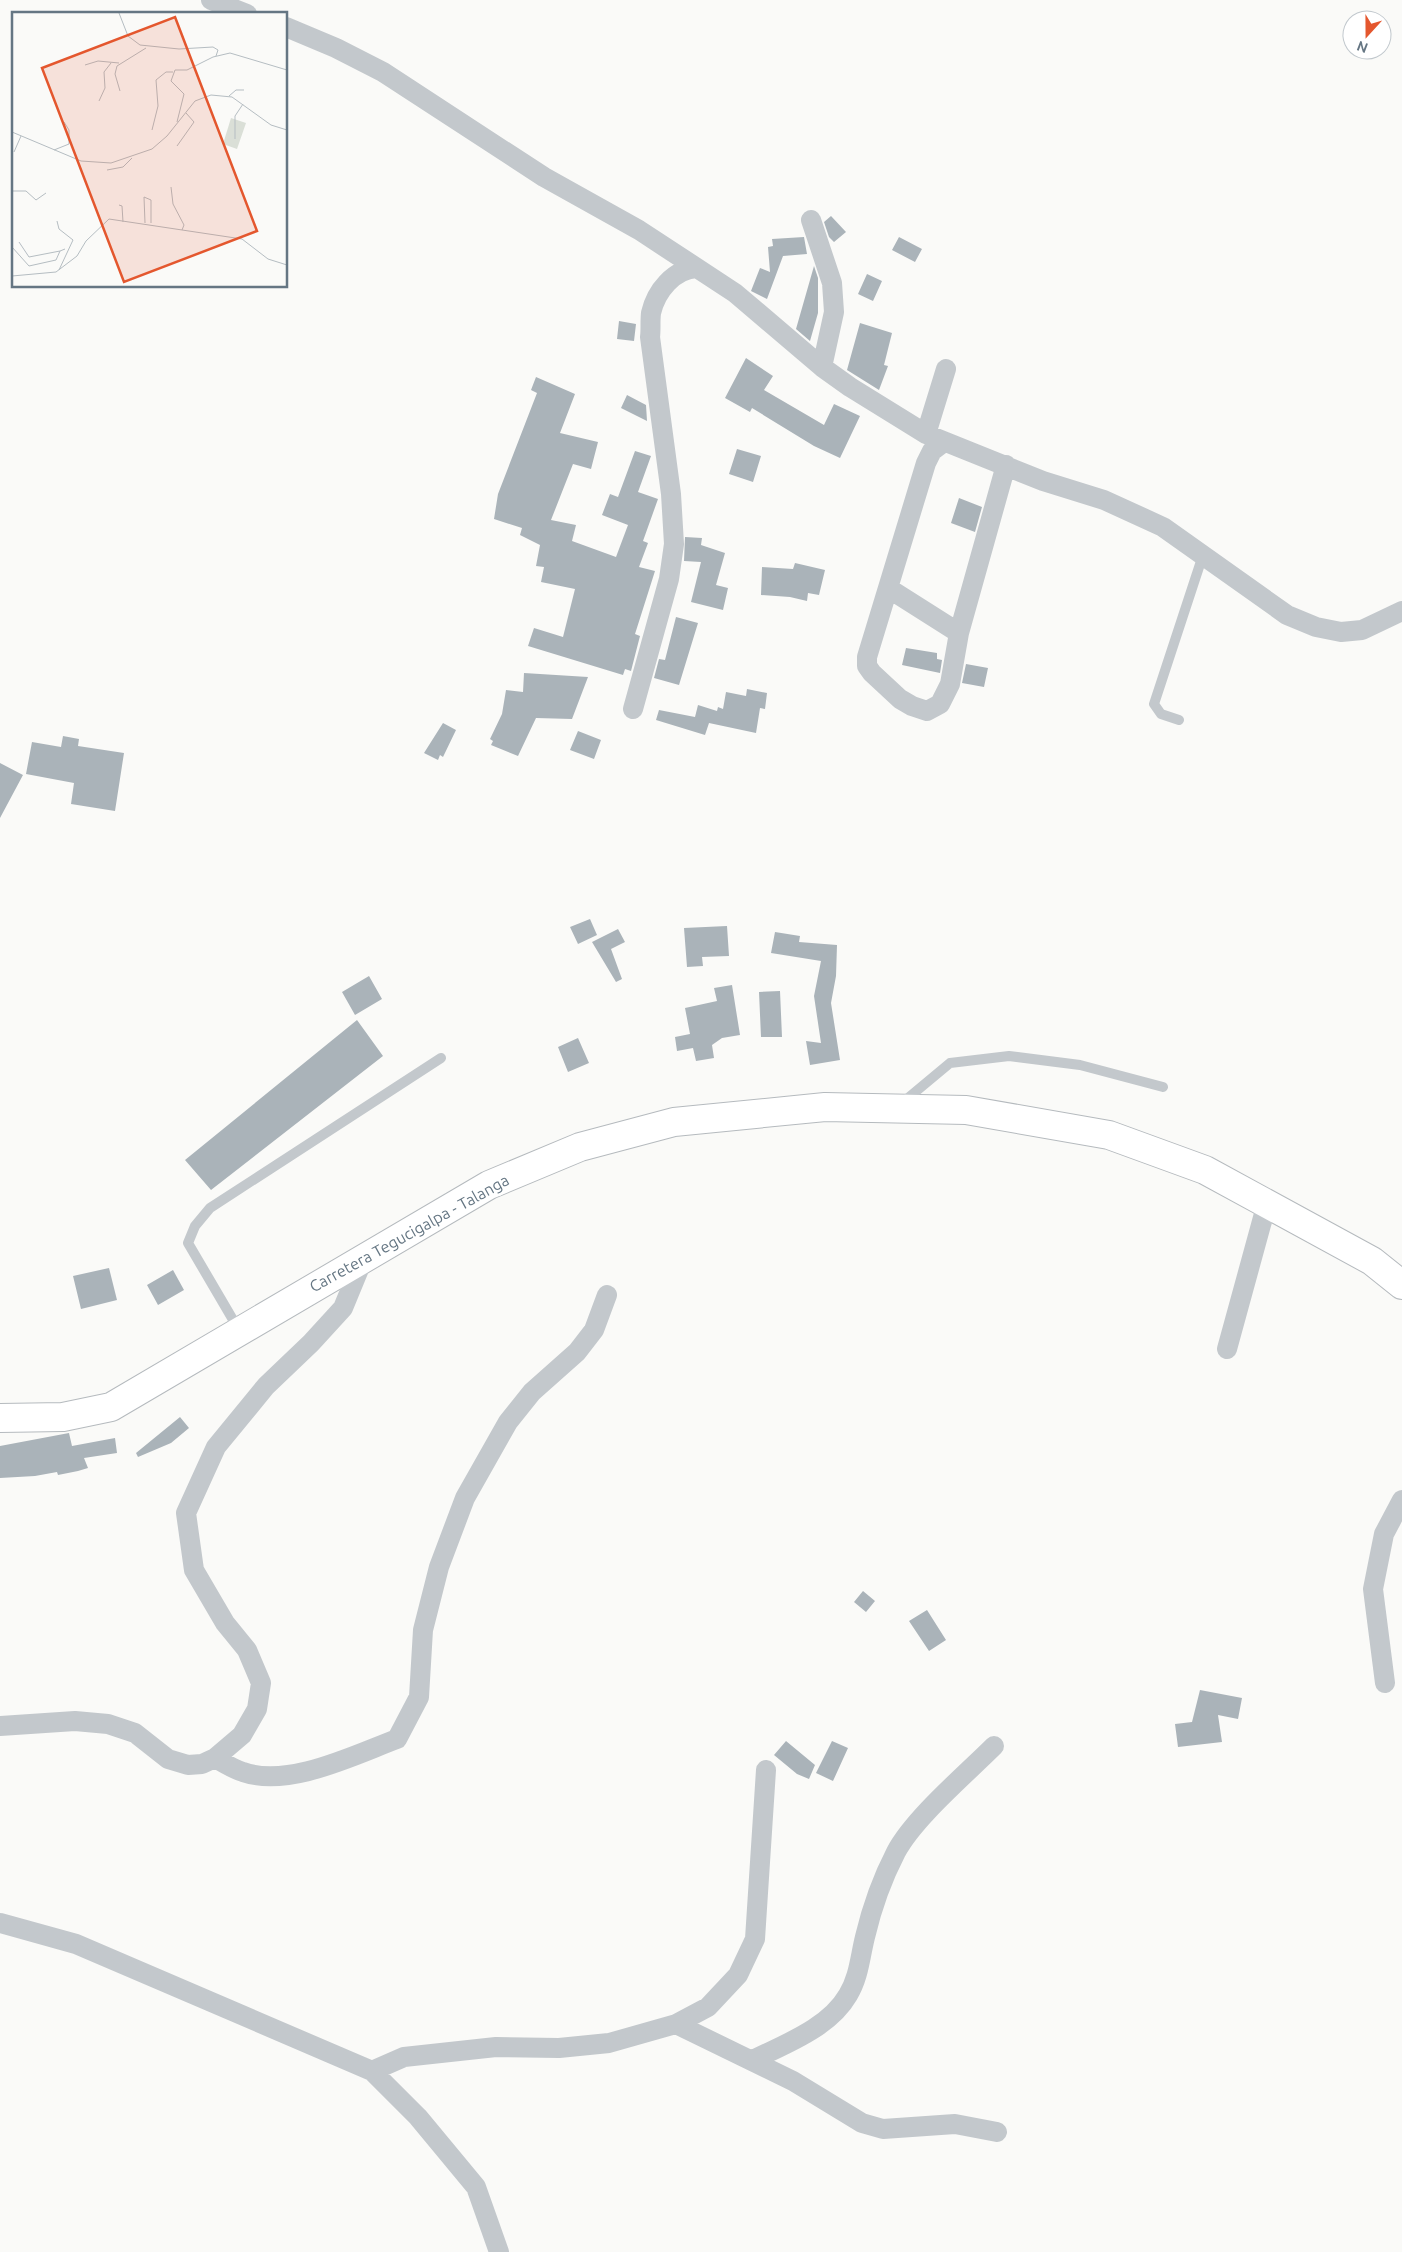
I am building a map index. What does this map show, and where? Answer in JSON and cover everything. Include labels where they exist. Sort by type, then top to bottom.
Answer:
[{"type":"main road","name":"Carretera Tegucigalpa - Talanga","points":[[0,1418],[63,1416],[111,1407],[489,1185],[580,1147],[674,1122],[826,1107],[966,1110],[1109,1135],[1205,1170],[1372,1261],[1402,1285]]},
{"type":"street","points":[[211,0],[242,12]]},
{"type":"street","points":[[288,29],[336,48],[383,72],[544,177],[639,230],[736,294],[822,367],[850,387],[935,438],[1043,481],[1104,500],[1163,527],[1287,615],[1316,627],[1341,632],[1362,630],[1384,622],[1402,611]]},
{"type":"street","points":[[812,220],[832,284],[834,312],[822,367]]},
{"type":"street","points":[[633,709],[669,579],[674,544],[671,494],[650,338],[651,313],[658,296],[673,277],[679,272],[697,268]]},
{"type":"street","points":[[946,369],[932,451],[926,463],[867,657],[867,666],[879,681],[900,699],[912,706],[927,711],[940,704],[950,684],[959,633],[1006,466]]},
{"type":"street","points":[[888,588],[959,633]]},
{"type":"street","points":[[1227,1349],[1267,1203]]},
{"type":"street","points":[[0,1726],[75,1721],[108,1724],[135,1733],[168,1759],[188,1765],[202,1764],[215,1758],[242,1735],[257,1709],[261,1683],[247,1650],[226,1623],[194,1570],[186,1512],[216,1447],[266,1386],[312,1343],[343,1308],[364,1257]]},
{"type":"street","points":[[215,1758],[244,1772],[278,1777],[324,1767],[397,1739],[419,1697],[423,1630],[439,1567],[465,1498],[508,1422],[532,1392],[577,1352],[594,1330],[607,1295]]},
{"type":"street","points":[[1386,1683],[1373,1589],[1384,1534],[1402,1500]]},
{"type":"street","points":[[752,2060],[806,2034],[833,2014],[848,1996],[859,1972],[871,1911],[897,1850],[919,1822],[994,1746]]},
{"type":"street","points":[[372,2072],[404,2057],[496,2047],[559,2048],[609,2043],[676,2024],[708,2007],[738,1975],[755,1938],[766,1770]]},
{"type":"street","points":[[0,1923],[76,1944],[372,2072],[418,2117],[476,2186],[499,2252]]},
{"type":"street","points":[[676,2024],[752,2060],[824,2098],[862,2123],[883,2129],[955,2124],[996,2132]]},
{"type":"lane","points":[[1178,720],[1161,714],[1154,704],[1203,555]]},
{"type":"lane","points":[[895,1108],[950,1064],[1009,1056],[1080,1065],[1163,1086]]},
{"type":"lane","points":[[240,1331],[188,1243],[195,1226],[210,1208],[441,1058]]},
{"type":"building","points":[[831,216],[846,232],[834,242],[829,237],[824,222]]},
{"type":"building","points":[[804,237],[807,254],[783,256],[767,299],[751,291],[760,268],[770,272],[768,247],[773,246],[772,239]]},
{"type":"building","points":[[899,237],[922,249],[915,262],[892,250]]},
{"type":"building","points":[[814,266],[818,278],[818,313],[810,341],[796,329]]},
{"type":"building","points":[[867,274],[882,281],[873,301],[858,294]]},
{"type":"building","points":[[619,321],[636,324],[634,341],[617,339]]},
{"type":"building","points":[[860,323],[892,333],[884,365],[888,366],[879,390],[847,370]]},
{"type":"building","points":[[746,358],[773,376],[764,390],[824,425],[834,404],[860,416],[840,458],[814,446],[752,408],[750,412],[725,398]]},
{"type":"building","points":[[536,377],[575,394],[560,433],[598,442],[591,469],[573,464],[551,520],[576,525],[572,541],[616,557],[628,525],[602,515],[610,494],[618,497],[635,451],[651,456],[638,492],[658,499],[643,541],[648,543],[639,567],[655,571],[635,634],[640,636],[631,671],[625,669],[623,675],[528,646],[534,628],[563,637],[575,589],[541,582],[544,567],[536,566],[540,545],[520,535],[522,528],[494,519],[498,494],[537,393],[531,390]]},
{"type":"building","points":[[627,395],[646,405],[647,421],[621,408]]},
{"type":"building","points":[[737,449],[761,456],[753,482],[729,474]]},
{"type":"building","points":[[959,498],[982,507],[975,532],[951,523]]},
{"type":"building","points":[[685,537],[702,538],[701,545],[725,553],[716,585],[728,588],[723,610],[691,602],[701,562],[684,561]]},
{"type":"building","points":[[795,563],[825,570],[819,595],[808,593],[807,601],[790,597],[761,595],[762,567],[793,569]]},
{"type":"building","points":[[676,617],[698,623],[679,685],[654,678],[659,659],[665,660]]},
{"type":"building","points":[[906,648],[937,653],[937,659],[942,660],[940,673],[902,665]]},
{"type":"building","points":[[966,664],[988,668],[984,687],[962,683]]},
{"type":"building","points":[[524,673],[588,677],[572,719],[536,718],[518,756],[491,745],[493,741],[490,739],[502,714],[506,690],[523,692]]},
{"type":"building","points":[[747,689],[767,693],[765,709],[760,708],[756,733],[709,723],[705,735],[656,720],[659,710],[695,717],[698,705],[717,711],[718,707],[723,709],[726,692],[746,696]]},
{"type":"building","points":[[443,723],[456,730],[443,757],[440,755],[438,760],[424,753]]},
{"type":"building","points":[[578,731],[601,740],[594,759],[570,750]]},
{"type":"building","points":[[63,736],[79,739],[78,746],[124,753],[115,811],[71,804],[74,783],[26,774],[32,742],[61,747]]},
{"type":"building","points":[[0,763],[23,775],[0,818]]},
{"type":"building","points":[[590,919],[597,935],[578,944],[570,927]]},
{"type":"building","points":[[727,926],[729,956],[702,957],[703,966],[687,967],[684,928]]},
{"type":"building","points":[[618,929],[625,942],[611,949],[622,979],[616,982],[592,942]]},
{"type":"building","points":[[775,932],[800,936],[799,942],[837,945],[836,976],[831,1003],[840,1060],[810,1065],[806,1041],[821,1043],[814,996],[821,961],[771,953]]},
{"type":"building","points":[[369,976],[382,999],[355,1015],[342,992]]},
{"type":"building","points":[[732,985],[740,1035],[722,1038],[712,1045],[714,1058],[696,1061],[693,1048],[677,1051],[675,1037],[690,1034],[685,1008],[717,1001],[714,988]]},
{"type":"building","points":[[780,991],[782,1037],[761,1037],[759,992]]},
{"type":"building","points":[[357,1020],[383,1056],[211,1190],[185,1160]]},
{"type":"building","points":[[578,1038],[589,1063],[568,1072],[558,1047]]},
{"type":"building","points":[[109,1268],[117,1300],[81,1309],[73,1276]]},
{"type":"building","points":[[173,1270],[184,1290],[158,1305],[147,1285]]},
{"type":"building","points":[[180,1417],[189,1428],[171,1443],[138,1457],[136,1453]]},
{"type":"building","points":[[69,1433],[72,1446],[115,1438],[117,1453],[84,1458],[88,1468],[78,1471],[58,1475],[57,1472],[35,1476],[0,1478],[0,1446]]},
{"type":"building","points":[[863,1591],[875,1601],[866,1612],[854,1602]]},
{"type":"building","points":[[927,1610],[946,1640],[929,1651],[909,1621]]},
{"type":"building","points":[[1200,1690],[1242,1698],[1238,1719],[1218,1715],[1222,1742],[1178,1747],[1175,1724],[1192,1722]]},
{"type":"building","points":[[786,1741],[815,1765],[809,1779],[797,1774],[774,1755]]},
{"type":"building","points":[[832,1741],[848,1748],[833,1781],[816,1773]]}]
